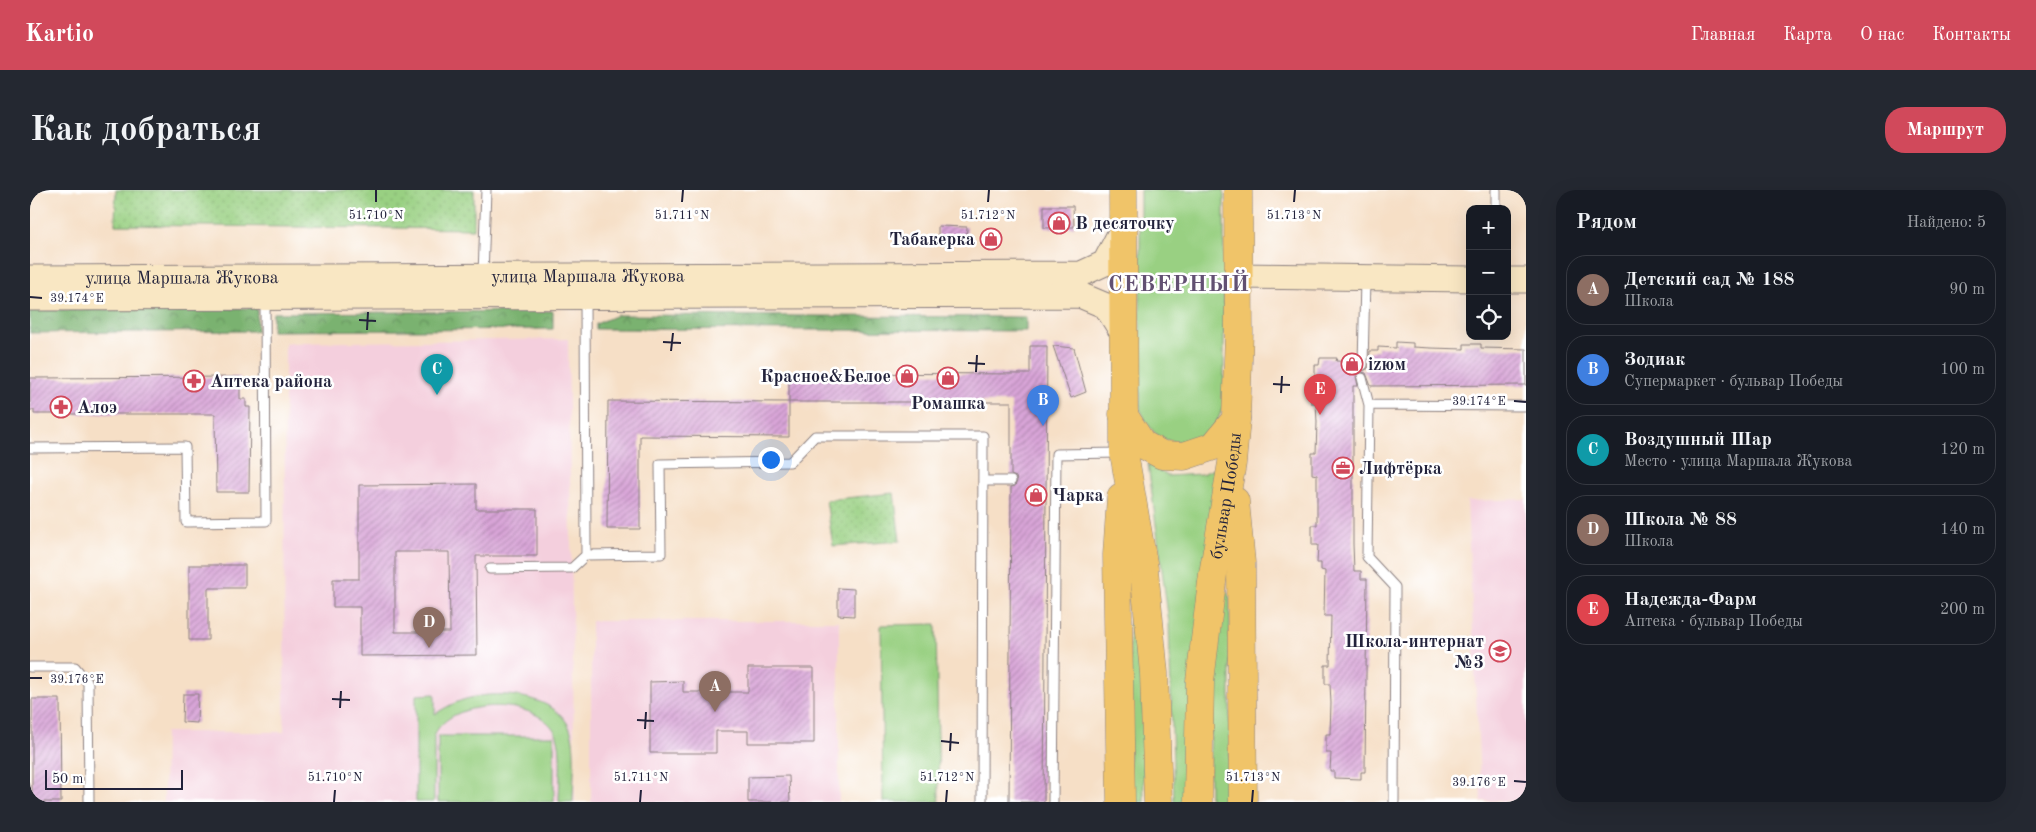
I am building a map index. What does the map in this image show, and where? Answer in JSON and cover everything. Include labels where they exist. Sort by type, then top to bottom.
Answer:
[{"type":"main road","points":[[1121,802],[1117,556],[1124,453],[1123,190]]},
{"type":"main road","name":"бульвар Победы","points":[[1198,802],[1200,682],[1213,574],[1232,464],[1236,419],[1239,332],[1238,190]]},
{"type":"main road","points":[[1123,414],[1142,444],[1162,455],[1184,456],[1214,446],[1236,419]]},
{"type":"main road","points":[[1124,453],[1144,569],[1154,673],[1158,802]]},
{"type":"main road","points":[[1232,464],[1241,563],[1243,802]]},
{"type":"street","name":"улица Маршала Жукова","points":[[30,298],[265,298],[484,287],[1080,274],[1105,263],[1122,230]]},
{"type":"street","points":[[1239,276],[1466,279]]},
{"type":"street","name":"улица Маршала Жукова","points":[[30,278],[484,287],[585,296],[1080,295],[1106,306],[1123,333]]},
{"type":"street","points":[[1511,280],[1526,280]]},
{"type":"lane","points":[[484,287],[486,190]]},
{"type":"lane","points":[[1496,190],[1496,205]]},
{"type":"lane","points":[[1362,365],[1365,278]]},
{"type":"lane","points":[[585,296],[586,555]]},
{"type":"lane","points":[[30,448],[186,447],[186,522],[266,521],[265,298]]},
{"type":"lane","points":[[1362,378],[1369,405],[1368,557],[1395,587],[1394,802]]},
{"type":"lane","points":[[1369,405],[1526,406]]},
{"type":"lane","points":[[490,569],[572,568],[586,555],[660,554],[660,464],[790,462],[815,436],[984,436],[982,802]]},
{"type":"lane","points":[[1053,802],[1051,480],[1056,454],[1124,453]]},
{"type":"lane","points":[[983,481],[1011,481]]},
{"type":"lane","points":[[30,667],[75,667],[88,683],[89,802]]},
{"type":"shaded area","points":[[568,339],[575,802],[164,802],[165,732],[284,732],[285,343]]},
{"type":"shaded area","name":"Школа-интернат №3","points":[[1526,499],[1526,801],[1481,801],[1467,501]]},
{"type":"shaded area","points":[[591,621],[839,621],[839,802],[591,802]]},
{"type":"green space","points":[[116,190],[474,190],[474,229],[115,225]]},
{"type":"green space","points":[[1140,190],[1224,190],[1224,405],[1211,429],[1198,438],[1191,440],[1175,441],[1160,437],[1146,421],[1140,409]]},
{"type":"green space","points":[[257,308],[257,331],[30,333],[30,310]]},
{"type":"green space","points":[[553,311],[553,329],[272,331],[273,313]]},
{"type":"green space","points":[[617,315],[1026,317],[1026,331],[596,329],[596,324]]},
{"type":"green space","points":[[1148,464],[1168,476],[1202,474],[1221,466],[1189,802],[1174,802],[1169,623]]},
{"type":"green space","points":[[894,493],[900,541],[833,546],[826,500]]},
{"type":"green space","points":[[1130,566],[1143,674],[1144,802],[1129,802]]},
{"type":"green space","points":[[1227,591],[1230,599],[1230,802],[1210,802],[1210,751],[1214,674],[1223,597]]},
{"type":"green space","points":[[936,624],[939,802],[883,802],[881,625]]},
{"type":"green space","points":[[435,694],[435,714],[465,699],[496,695],[526,698],[541,702],[553,709],[563,718],[572,736],[574,754],[573,802],[559,802],[560,754],[554,730],[543,719],[528,712],[511,707],[492,706],[456,714],[443,723],[434,736],[434,802],[416,802],[416,695]]},
{"type":"green space","points":[[438,736],[554,736],[554,802],[438,802]]},
{"type":"building","points":[[1044,206],[1073,206],[1074,227],[1044,228]]},
{"type":"building","points":[[938,226],[967,227],[966,243],[938,243]]},
{"type":"building","points":[[1396,342],[1413,343],[1413,347],[1431,348],[1464,349],[1464,344],[1481,344],[1481,348],[1526,349],[1526,385],[1371,386],[1366,373],[1361,372],[1356,376],[1358,386],[1353,386],[1353,544],[1354,571],[1361,571],[1361,579],[1367,579],[1365,772],[1361,772],[1361,779],[1334,778],[1334,771],[1330,771],[1331,753],[1326,753],[1326,734],[1330,734],[1331,703],[1330,684],[1325,684],[1325,665],[1330,665],[1331,616],[1324,616],[1325,571],[1321,570],[1321,563],[1317,563],[1318,545],[1312,545],[1312,525],[1317,525],[1317,475],[1312,474],[1312,453],[1316,453],[1317,422],[1316,403],[1311,403],[1311,384],[1315,384],[1315,365],[1319,365],[1320,358],[1337,358],[1336,361],[1357,362],[1358,368],[1363,371],[1369,368],[1370,351],[1378,351],[1378,347],[1396,348]]},
{"type":"building","points":[[1030,346],[1047,346],[1044,802],[1009,802],[1011,487],[1015,486],[1017,481],[1016,477],[1011,475],[1011,402],[789,402],[789,373],[1030,374]]},
{"type":"building","points":[[1053,346],[1074,348],[1086,392],[1071,398]]},
{"type":"building","points":[[240,377],[240,399],[246,399],[246,407],[250,407],[249,492],[216,492],[215,414],[34,414],[34,410],[30,410],[30,378]]},
{"type":"building","points":[[608,401],[789,402],[789,437],[640,436],[640,529],[607,529]]},
{"type":"building","points":[[476,484],[476,509],[537,509],[537,556],[476,556],[477,655],[360,656],[360,607],[333,607],[333,579],[359,579],[359,485]],"holes":[[[395,552],[449,552],[450,632],[395,632]]]},
{"type":"building","points":[[189,565],[245,565],[245,588],[208,588],[208,640],[189,640]]},
{"type":"building","points":[[838,588],[854,589],[854,616],[838,615]]},
{"type":"building","points":[[748,668],[814,668],[814,743],[748,743],[748,731],[716,731],[716,753],[650,753],[650,682],[683,681],[683,692],[748,692]]},
{"type":"building","points":[[183,694],[198,694],[197,723],[182,722]]},
{"type":"building","points":[[32,699],[60,699],[61,802],[32,802]]},
{"type":"building","points":[[789,776],[790,802],[748,802],[748,777]]},
{"type":"place","name":"В десяточку","points":[[1059,223]]},
{"type":"place","name":"Табакерка","points":[[991,239]]},
{"type":"place","name":"izюм","points":[[1352,364]]},
{"type":"place","name":"Красное&Белое","points":[[907,376]]},
{"type":"place","name":"Ромашка","points":[[948,378]]},
{"type":"place","name":"Аптека района","points":[[194,381]]},
{"type":"place","name":"Воздушный Шар","points":[[437,395]]},
{"type":"place","name":"Алоэ","points":[[61,407]]},
{"type":"place","name":"Надежда-Фарм","points":[[1320,415]]},
{"type":"place","name":"Зодиак","points":[[1043,426]]},
{"type":"place","name":"Лифтёрка","points":[[1343,468]]},
{"type":"place","name":"Чарка","points":[[1036,495]]},
{"type":"place","name":"Школа № 88","points":[[429,648]]},
{"type":"place","name":"Школа-интернат №3","points":[[1500,651]]},
{"type":"place","name":"Детский сад № 188","points":[[715,712]]},
{"type":"district","name":"СЕВЕРНЫЙ","points":[[1179,283]]}]
